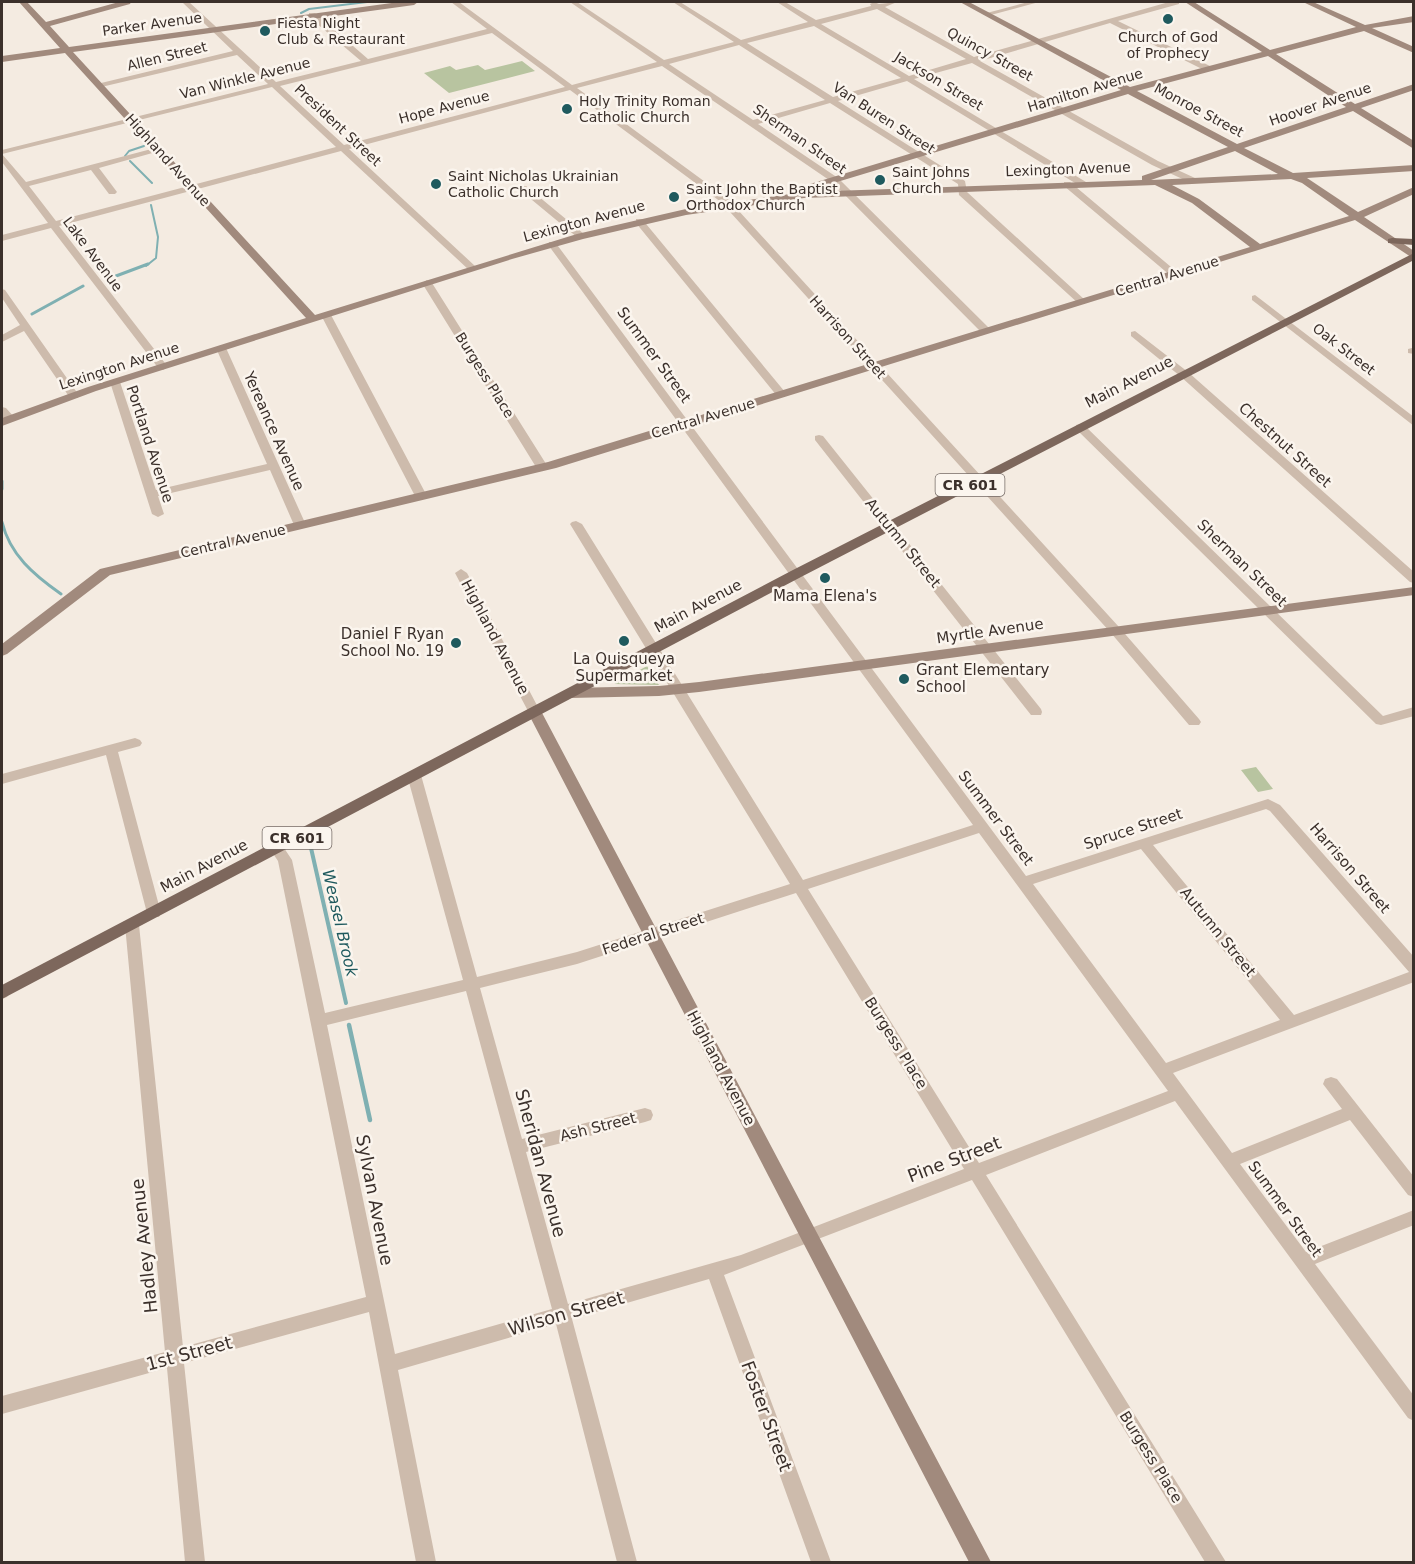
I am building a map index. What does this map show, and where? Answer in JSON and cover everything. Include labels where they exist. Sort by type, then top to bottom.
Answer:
[{"type":"main road","name":"Highland Avenue","points":[[23,2],[313,319]]},
{"type":"main road","points":[[45,25],[127,2]]},
{"type":"main road","name":"Parker Avenue","points":[[3,57],[414,2]]},
{"type":"main road","name":"Monroe Street","points":[[964,2],[1236,147],[1306,181],[1413,256]]},
{"type":"main road","points":[[1189,2],[1413,146]]},
{"type":"main road","points":[[1307,2],[1413,50]]},
{"type":"main road","name":"Hamilton Avenue","points":[[768,199],[1130,90],[1390,21],[1413,19]]},
{"type":"main road","name":"Hoover Avenue","points":[[1133,182],[1413,87]]},
{"type":"main road","name":"Lexington Avenue","points":[[6,421],[115,382],[472,268],[639,221],[768,199],[848,193],[1238,179],[1413,168]]},
{"type":"main road","points":[[1238,179],[1185,185],[1182,189],[1257,247]]},
{"type":"main road","points":[[1119,183],[1167,186],[1191,198]]},
{"type":"main road","name":"Central Avenue","points":[[2,651],[105,572],[542,467],[1174,274],[1356,216],[1413,190]]},
{"type":"main road","points":[[1392,241],[1413,242]]},
{"type":"main road","name":"Main Avenue","points":[[2,993],[796,574],[1413,256]]},
{"type":"main road","name":"Myrtle Avenue","points":[[570,693],[678,689],[1413,591]]},
{"type":"main road","name":"Highland Avenue","points":[[534,711],[980,1563]]},
{"type":"street","name":"President Street","points":[[185,2],[472,268]]},
{"type":"street","name":"Harrison Street","points":[[455,2],[728,205],[979,480],[1194,722]]},
{"type":"street","name":"Sherman Street","points":[[573,2],[835,180],[986,331]]},
{"type":"street","name":"Van Buren Street","points":[[676,2],[962,183],[963,194],[1082,302]]},
{"type":"street","name":"Jackson Street","points":[[780,2],[1083,184]]},
{"type":"street","name":"Hope Avenue","points":[[2,238],[663,63],[874,4],[894,2]]},
{"type":"street","points":[[987,14],[1035,2]]},
{"type":"street","points":[[752,123],[1176,2]]},
{"type":"street","name":"Quincy Street","points":[[874,4],[1169,170],[1192,180]]},
{"type":"street","points":[[312,15],[367,62]]},
{"type":"street","points":[[1110,20],[1209,69]]},
{"type":"street","name":"Van Winkle Avenue","points":[[2,152],[494,30]]},
{"type":"street","name":"Allen Street","points":[[100,86],[239,52]]},
{"type":"street","points":[[23,185],[159,150]]},
{"type":"street","name":"Lake Avenue","points":[[2,157],[163,367]]},
{"type":"street","points":[[93,167],[112,192]]},
{"type":"street","points":[[1067,184],[1174,274]]},
{"type":"street","points":[[523,188],[581,236]]},
{"type":"street","points":[[639,221],[781,394]]},
{"type":"street","name":"Summer Street","points":[[552,244],[1413,1412]]},
{"type":"street","name":"Burgess Place","points":[[427,283],[542,467]]},
{"type":"street","points":[[2,292],[6,306],[25,326],[74,396]]},
{"type":"street","name":"Oak Street","points":[[1256,298],[1412,422]]},
{"type":"street","points":[[326,315],[421,496]]},
{"type":"street","points":[[2,339],[25,326]]},
{"type":"street","name":"Chestnut Street","points":[[1135,334],[1184,374],[1413,579]]},
{"type":"street","name":"Yereance Avenue","points":[[221,348],[300,525]]},
{"type":"street","name":"Portland Avenue","points":[[115,382],[158,514]]},
{"type":"street","points":[[2,410],[6,421]]},
{"type":"street","name":"Sherman Street","points":[[1080,427],[1381,721],[1413,711]]},
{"type":"street","name":"Autumn Street","points":[[819,438],[1036,712]]},
{"type":"street","points":[[151,494],[273,466]]},
{"type":"street","name":"Burgess Place","points":[[576,524],[1216,1563]]},
{"type":"street","name":"Highland Avenue","points":[[461,573],[534,711]]},
{"type":"street","points":[[2,779],[135,743]]},
{"type":"street","points":[[111,749],[154,913]]},
{"type":"street","name":"Sheridan Avenue","points":[[414,775],[562,1314],[627,1563]]},
{"type":"street","name":"Harrison Street","points":[[1254,807],[1268,804],[1275,807],[1413,968]]},
{"type":"street","name":"Spruce Street","points":[[1023,882],[1254,807]]},
{"type":"street","name":"Federal Street","points":[[319,1021],[577,958],[982,827]]},
{"type":"street","name":"Autumn Street","points":[[1144,843],[1291,1022]]},
{"type":"street","name":"Sylvan Avenue","points":[[277,849],[285,860],[319,1021],[389,1364],[426,1563]]},
{"type":"street","name":"Hadley Avenue","points":[[132,925],[195,1563]]},
{"type":"street","points":[[1162,1071],[1413,976]]},
{"type":"street","points":[[1331,1084],[1413,1190]]},
{"type":"street","name":"Pine Street","points":[[742,1262],[1179,1093]]},
{"type":"street","points":[[1228,1161],[1353,1112]]},
{"type":"street","name":"Ash Street","points":[[516,1147],[645,1115]]},
{"type":"street","points":[[1302,1261],[1413,1217]]},
{"type":"street","name":"Wilson Street","points":[[389,1364],[742,1262]]},
{"type":"street","name":"Foster Street","points":[[714,1270],[820,1563]]},
{"type":"street","name":"1st Street","points":[[2,1405],[376,1302]]},
{"type":"green space","points":[[522,61],[535,71],[449,93],[424,73],[450,66],[456,70],[478,65],[485,70]]},
{"type":"green space","points":[[647,666],[659,685],[614,684]]},
{"type":"green space","points":[[1256,767],[1273,789],[1258,792],[1241,770]]},
{"type":"waterway","name":"Weasel Brook","points":[[301,13],[309,9],[367,2]]},
{"type":"waterway","name":"Weasel Brook","points":[[125,156],[129,151],[144,146]]},
{"type":"waterway","name":"Weasel Brook","points":[[130,161],[152,183]]},
{"type":"waterway","name":"Weasel Brook","points":[[146,266],[156,258],[158,237],[151,205]]},
{"type":"waterway","name":"Weasel Brook","points":[[108,279],[148,264]]},
{"type":"waterway","name":"Weasel Brook","points":[[32,314],[83,286]]},
{"type":"waterway","name":"Weasel Brook","points":[[2,481],[2,489]]},
{"type":"waterway","name":"Weasel Brook","points":[[2,522],[11,544],[24,563],[61,594]]},
{"type":"waterway","name":"Weasel Brook","points":[[311,848],[346,1003]]},
{"type":"waterway","name":"Weasel Brook","points":[[349,1025],[370,1120]]},
{"type":"place","name":"Church of God of Prophecy","points":[[1168,19]]},
{"type":"place","name":"Fiesta Night Club & Restaurant","points":[[265,31]]},
{"type":"place","name":"Holy Trinity Roman Catholic Church","points":[[567,109]]},
{"type":"place","name":"Saint Johns Church","points":[[880,180]]},
{"type":"place","name":"Saint Nicholas Ukrainian Catholic Church","points":[[436,184]]},
{"type":"place","name":"Saint John the Baptist Orthodox Church","points":[[674,197]]},
{"type":"place","name":"Mama Elena's","points":[[825,578]]},
{"type":"place","name":"La Quisqueya Supermarket","points":[[624,641]]},
{"type":"place","name":"Daniel F Ryan School No. 19","points":[[456,643]]},
{"type":"place","name":"Grant Elementary School","points":[[904,679]]}]
